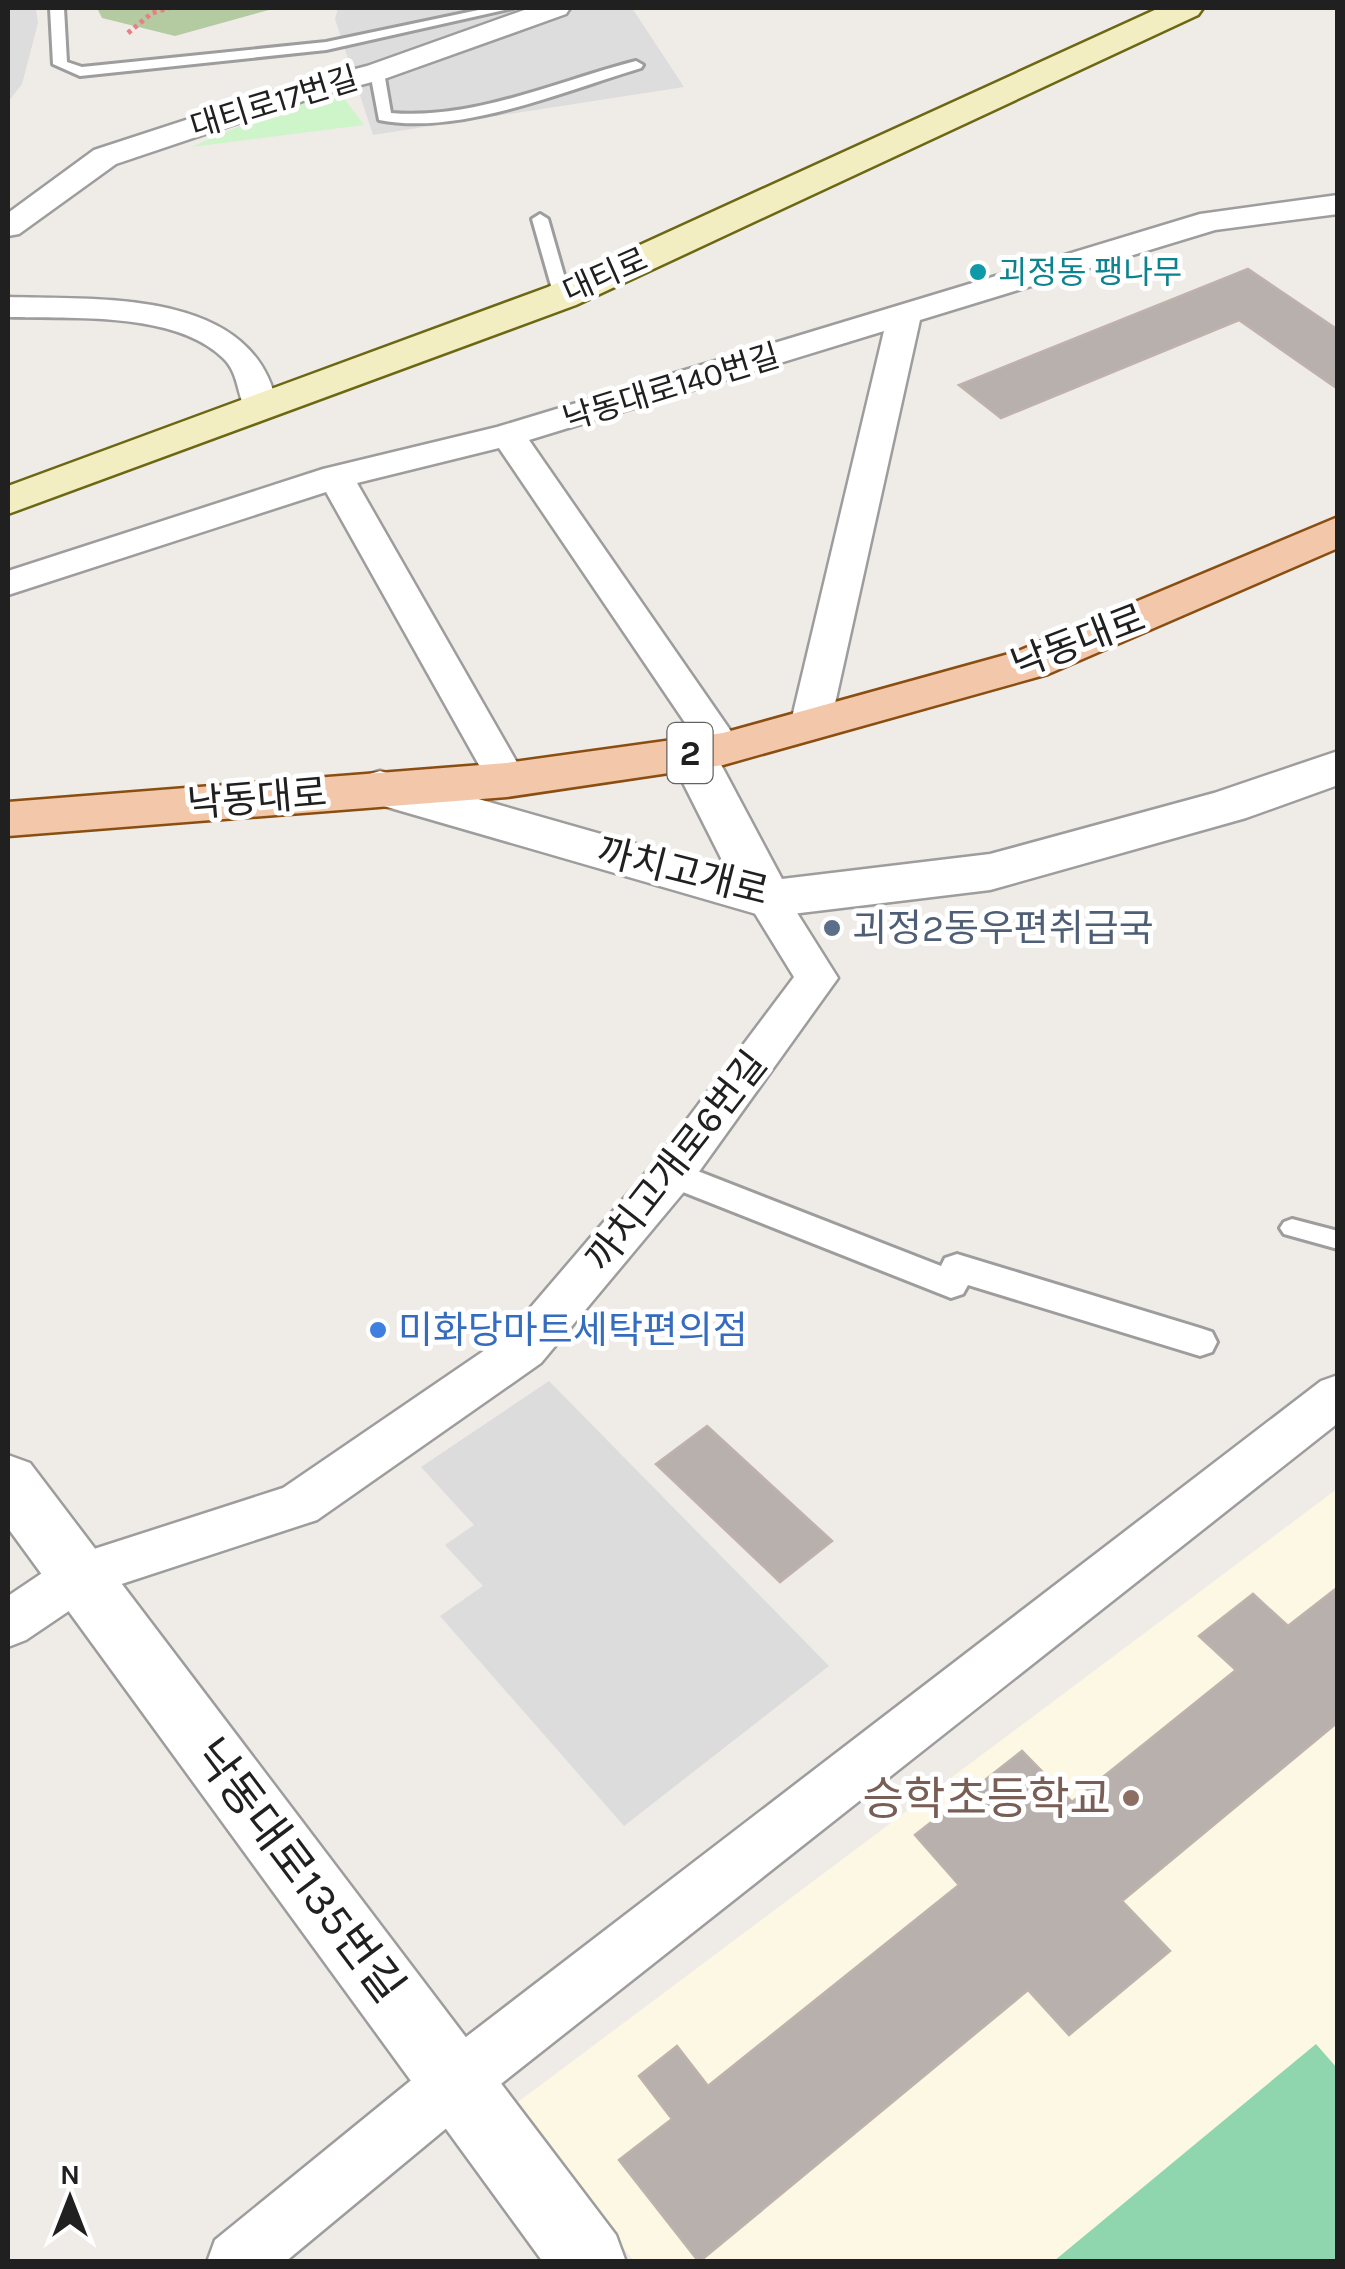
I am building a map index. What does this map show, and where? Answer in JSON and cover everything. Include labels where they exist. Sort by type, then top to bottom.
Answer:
[{"type":"main road","name":"대티로","points":[[8,502],[562,296],[1186,8]]},
{"type":"main road","name":"낙동대로","points":[[8,819],[507,780],[708,751],[1032,663],[1338,531]]},
{"type":"street","name":"대티로17번길","points":[[8,227],[104,157],[301,92],[377,72],[556,8]]},
{"type":"street","name":"낙동대로140번길","points":[[8,583],[336,477],[508,435],[904,318],[1211,221],[1338,204]]},
{"type":"street","points":[[8,307],[140,311],[191,325],[230,349],[252,373],[260,406]]},
{"type":"street","points":[[810,726],[904,318]]},
{"type":"street","points":[[508,435],[708,751],[767,900]]},
{"type":"street","points":[[336,477],[507,780]]},
{"type":"street","name":"까치고개로","points":[[380,788],[767,900],[990,872],[1229,806],[1338,767]]},
{"type":"street","name":"까치고개로6번길","points":[[8,1624],[81,1575],[299,1505],[524,1349],[672,1174],[817,978],[767,900]]},
{"type":"street","points":[[672,1174],[951,1284],[957,1268],[1200,1342]]},
{"type":"street","points":[[236,2262],[456,2081],[1338,1394]]},
{"type":"street","name":"낙동대로135번길","points":[[8,1482],[590,2262]]},
{"type":"lane","points":[[57,8],[60,64],[80,72],[326,46],[506,8]]},
{"type":"lane","points":[[377,72],[384,117],[409,122],[444,118],[636,65]]},
{"type":"lane","points":[[540,219],[562,296]]},
{"type":"lane","points":[[1292,1228],[1338,1240]]},
{"type":"shaded area","points":[[8,8],[36,8],[38,23],[22,84],[8,102]]},
{"type":"shaded area","points":[[338,8],[632,8],[684,87],[373,135],[335,19]]},
{"type":"shaded area","points":[[549,1381],[829,1666],[624,1826],[440,1616],[483,1586],[445,1545],[474,1525],[421,1467]]},
{"type":"shaded area","name":"승학초등학교","points":[[1337,1489],[1337,2261],[634,2261],[510,2108]]},
{"type":"green space","points":[[97,8],[276,8],[175,36],[102,18]]},
{"type":"green space","points":[[329,88],[340,93],[364,125],[191,147]]},
{"type":"green space","points":[[1316,2044],[1337,2068],[1337,2261],[1054,2261]]},
{"type":"building","points":[[1248,269],[1338,330],[1338,389],[1239,320],[1001,418],[959,385]]},
{"type":"building","points":[[707,1426],[832,1541],[780,1582],[656,1464]]},
{"type":"building","points":[[1338,1587],[1338,1722],[1122,1901],[1170,1951],[1069,2035],[1028,1990],[699,2262],[619,2160],[672,2119],[639,2076],[677,2046],[708,2086],[959,1885],[915,1835],[1022,1751],[1072,1802],[1236,1670],[1199,1636],[1253,1594],[1288,1626]]},
{"type":"place","name":"괴정동 팽나무","points":[[978,272]]},
{"type":"place","name":"괴정2동우편취급국","points":[[832,928]]},
{"type":"place","name":"미화당마트세탁편의점","points":[[378,1330]]},
{"type":"place","name":"승학초등학교","points":[[1131,1798]]}]
